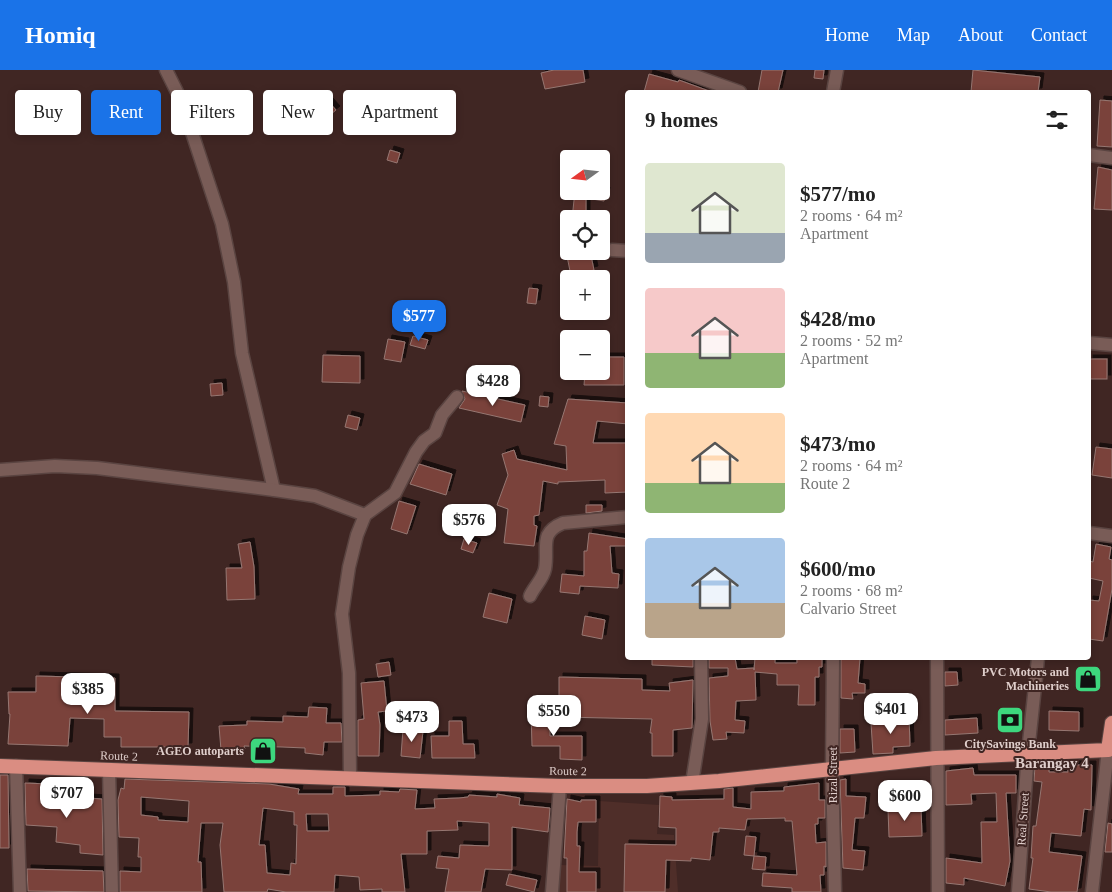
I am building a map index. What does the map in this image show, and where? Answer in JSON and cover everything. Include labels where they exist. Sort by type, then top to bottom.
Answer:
[{"type":"highway","points":[[1110,750],[1112,723]]},
{"type":"highway","name":"Route 2","points":[[0,766],[560,786],[647,786],[832,770],[936,758],[1028,752],[1110,750]]},
{"type":"street","points":[[166,70],[182,102],[222,224],[234,282],[242,353],[274,490]]},
{"type":"street","points":[[678,70],[734,90]]},
{"type":"street","points":[[834,90],[837,70]]},
{"type":"street","points":[[1091,155],[1112,158]]},
{"type":"street","points":[[612,250],[625,251]]},
{"type":"street","points":[[1091,343],[1112,346]]},
{"type":"street","points":[[350,779],[349,673],[342,614],[349,567],[365,515],[395,493],[416,452],[424,441],[435,433],[442,415],[457,397]]},
{"type":"street","points":[[0,470],[55,466],[97,468],[315,496],[365,515]]},
{"type":"street","points":[[530,596],[534,585],[542,576],[546,539],[548,532],[553,527],[563,523],[625,517]]},
{"type":"street","points":[[1091,532],[1112,536]]},
{"type":"street","points":[[692,783],[702,720],[701,660]]},
{"type":"street","name":"Rizal Street","points":[[833,660],[832,770],[835,892]]},
{"type":"street","points":[[937,660],[938,892]]},
{"type":"street","name":"Real Street","points":[[1018,892],[1028,752],[1038,660]]},
{"type":"street","points":[[1092,892],[1110,750]]},
{"type":"street","points":[[16,766],[20,892]]},
{"type":"street","points":[[109,770],[112,892]]},
{"type":"street","points":[[552,892],[560,786]]},
{"type":"shaded area","points":[[599,801],[659,805],[657,834],[674,835],[678,892],[558,892],[560,865],[598,866]]},
{"type":"building","points":[[554,70],[583,70],[585,82],[545,89],[541,73]]},
{"type":"building","points":[[762,70],[783,70],[778,90],[758,90]]},
{"type":"building","points":[[815,70],[824,70],[823,79],[814,78]]},
{"type":"building","points":[[973,70],[1040,77],[1038,90],[971,90]]},
{"type":"building","points":[[649,74],[678,82],[679,80],[706,90],[645,90]]},
{"type":"building","points":[[1100,100],[1112,101],[1112,147],[1097,146]]},
{"type":"building","points":[[390,150],[400,153],[397,163],[387,160]]},
{"type":"building","points":[[1098,167],[1112,170],[1112,210],[1094,209]]},
{"type":"building","points":[[574,200],[586,200],[586,210],[573,210]]},
{"type":"building","points":[[568,260],[592,260],[594,270],[570,270]]},
{"type":"building","points":[[529,288],[538,289],[536,304],[527,303]]},
{"type":"building","points":[[413,336],[428,340],[425,349],[410,345]]},
{"type":"building","points":[[388,339],[405,342],[401,362],[384,359]]},
{"type":"building","points":[[323,355],[360,356],[360,383],[322,382]]},
{"type":"building","points":[[610,357],[624,357],[624,385],[584,385],[584,380],[610,380]]},
{"type":"building","points":[[1091,359],[1107,359],[1107,379],[1091,379]]},
{"type":"building","points":[[222,383],[223,395],[211,396],[210,384]]},
{"type":"building","points":[[462,391],[525,405],[521,422],[459,408],[465,399]]},
{"type":"building","points":[[540,396],[549,397],[548,407],[539,406]]},
{"type":"building","points":[[568,399],[625,403],[625,424],[597,421],[593,443],[625,443],[625,492],[605,493],[605,480],[558,482],[558,484],[543,481],[539,515],[534,516],[534,525],[537,526],[534,546],[504,543],[508,509],[497,505],[508,475],[502,454],[514,450],[517,459],[567,470],[566,446],[554,444]]},
{"type":"building","points":[[348,415],[360,418],[357,430],[345,427]]},
{"type":"building","points":[[1096,447],[1112,449],[1112,478],[1092,475]]},
{"type":"building","points":[[419,464],[452,474],[446,495],[410,484]]},
{"type":"building","points":[[399,501],[416,506],[407,534],[391,529]]},
{"type":"building","points":[[586,505],[602,505],[602,511],[586,513]]},
{"type":"building","points":[[589,533],[625,539],[625,546],[610,546],[612,573],[619,574],[618,588],[580,586],[579,594],[560,592],[562,574],[584,576],[584,551],[587,551]]},
{"type":"building","points":[[464,539],[477,543],[473,553],[461,549]]},
{"type":"building","points":[[250,542],[254,567],[255,599],[227,600],[226,568],[242,568],[238,544]]},
{"type":"building","points":[[1096,544],[1111,547],[1109,559],[1112,560],[1112,589],[1103,641],[1091,639],[1091,600],[1099,601],[1103,581],[1091,578],[1091,562],[1093,562]]},
{"type":"building","points":[[489,593],[512,599],[507,623],[483,617]]},
{"type":"building","points":[[585,616],[605,620],[602,639],[582,635]]},
{"type":"building","points":[[652,660],[693,660],[693,667],[652,665]]},
{"type":"building","points":[[709,660],[735,660],[737,669],[754,668],[754,670],[755,660],[775,660],[775,663],[797,663],[797,660],[822,660],[822,667],[819,667],[819,677],[815,677],[815,705],[798,705],[799,685],[777,685],[777,674],[755,672],[756,700],[736,701],[735,720],[745,721],[744,733],[726,732],[727,739],[713,740],[710,721],[709,678],[728,676],[728,668],[709,668]]},
{"type":"building","points":[[841,660],[860,660],[858,683],[865,684],[865,693],[852,693],[853,699],[841,698]]},
{"type":"building","points":[[389,662],[391,675],[378,677],[376,664]]},
{"type":"building","points":[[945,672],[957,672],[958,685],[945,686]]},
{"type":"building","points":[[36,676],[115,678],[115,711],[189,712],[188,747],[121,747],[121,737],[104,737],[104,719],[70,718],[68,746],[8,744],[10,714],[8,692],[36,692]]},
{"type":"building","points":[[559,677],[642,679],[642,690],[670,691],[669,683],[693,680],[692,728],[673,730],[673,756],[652,756],[652,733],[650,733],[652,719],[559,717]]},
{"type":"building","points":[[384,681],[387,711],[378,712],[380,725],[379,756],[358,756],[358,720],[364,719],[361,683]]},
{"type":"building","points":[[309,707],[327,708],[326,723],[341,723],[342,742],[324,742],[323,755],[305,753],[305,748],[244,746],[245,749],[221,750],[219,726],[247,725],[247,721],[283,722],[283,716],[308,717]]},
{"type":"building","points":[[549,710],[550,736],[582,736],[582,760],[560,759],[560,746],[532,746],[531,711]]},
{"type":"building","points":[[1049,711],[1079,712],[1079,731],[1049,730]]},
{"type":"building","points":[[909,715],[910,746],[893,747],[893,753],[873,754],[871,723],[896,722],[895,716]]},
{"type":"building","points":[[977,718],[978,733],[945,735],[945,720]]},
{"type":"building","points":[[449,721],[462,721],[463,744],[474,744],[475,758],[432,758],[431,736],[449,736]]},
{"type":"building","points":[[403,729],[423,731],[420,758],[401,756]]},
{"type":"building","points":[[840,729],[854,729],[855,752],[840,753]]},
{"type":"building","points":[[1068,765],[1092,765],[1091,810],[1084,809],[1081,836],[1051,833],[1049,852],[1082,856],[1077,892],[1051,892],[1029,889],[1033,858],[1031,858],[1033,826],[1036,826],[1042,782],[1034,781],[1035,766],[1049,767],[1049,772],[1068,772]]},
{"type":"building","points":[[973,768],[974,775],[1016,775],[1016,793],[1006,793],[1010,861],[1005,886],[964,878],[964,885],[946,883],[946,858],[982,863],[981,822],[997,822],[996,793],[971,794],[972,804],[946,805],[946,771]]},
{"type":"building","points":[[0,775],[8,775],[9,848],[0,848]]},
{"type":"building","points":[[125,779],[269,784],[299,789],[298,794],[333,794],[333,787],[345,787],[345,796],[380,795],[380,791],[399,792],[400,789],[417,790],[415,809],[435,808],[434,799],[468,797],[469,795],[497,797],[497,794],[520,798],[519,805],[550,808],[548,832],[512,827],[512,870],[485,869],[481,892],[445,892],[449,869],[436,868],[438,856],[459,858],[460,845],[489,846],[489,823],[457,821],[458,830],[427,831],[427,854],[401,854],[405,892],[382,892],[382,889],[360,890],[359,877],[335,875],[334,892],[286,892],[268,889],[267,892],[224,892],[220,845],[223,823],[201,823],[198,862],[201,862],[202,892],[120,892],[120,871],[141,872],[141,857],[138,857],[139,838],[119,837],[118,800],[121,788],[124,789]],"holes":[[[141,797],[189,801],[188,822],[158,820],[158,817],[141,815]],[[263,808],[294,812],[294,825],[297,825],[296,864],[291,863],[290,875],[267,873],[265,845],[259,845]],[[306,814],[328,814],[329,831],[307,831]]]},
{"type":"building","points":[[846,779],[846,796],[866,797],[864,818],[855,818],[852,850],[865,851],[863,870],[843,868],[840,780]]},
{"type":"building","points":[[25,783],[49,784],[49,803],[87,805],[88,798],[102,799],[103,855],[80,853],[80,845],[56,842],[57,827],[26,825]]},
{"type":"building","points":[[819,783],[819,800],[825,800],[825,818],[818,818],[818,824],[815,824],[816,843],[826,842],[826,867],[824,866],[824,875],[820,875],[821,892],[792,892],[792,888],[762,886],[763,873],[797,875],[792,821],[785,821],[785,818],[747,819],[745,830],[719,828],[719,832],[713,832],[710,860],[691,858],[691,861],[666,860],[665,892],[624,892],[625,844],[676,845],[676,828],[659,827],[660,796],[672,797],[672,800],[724,799],[724,789],[733,788],[733,807],[751,809],[751,792],[784,791],[784,787]]},
{"type":"building","points":[[567,799],[581,802],[581,800],[596,800],[596,822],[578,822],[577,846],[580,846],[579,872],[596,872],[596,892],[567,892],[567,858],[564,858]]},
{"type":"building","points":[[921,808],[922,836],[889,837],[888,809]]},
{"type":"building","points":[[1108,823],[1112,824],[1112,852],[1105,852]]},
{"type":"building","points":[[746,836],[756,837],[754,856],[744,855]]},
{"type":"building","points":[[754,856],[766,857],[765,870],[752,869]]},
{"type":"building","points":[[27,869],[103,871],[104,892],[28,891]]},
{"type":"building","points":[[509,874],[537,880],[534,892],[506,885]]},
{"type":"place","name":"PVC Motors and Machineries","points":[[1088,679]]},
{"type":"place","name":"CitySavings Bank","points":[[1010,720]]},
{"type":"place","name":"AGEO autoparts","points":[[263,751]]},
{"type":"district","name":"Barangay 4","points":[[1052,763]]}]
